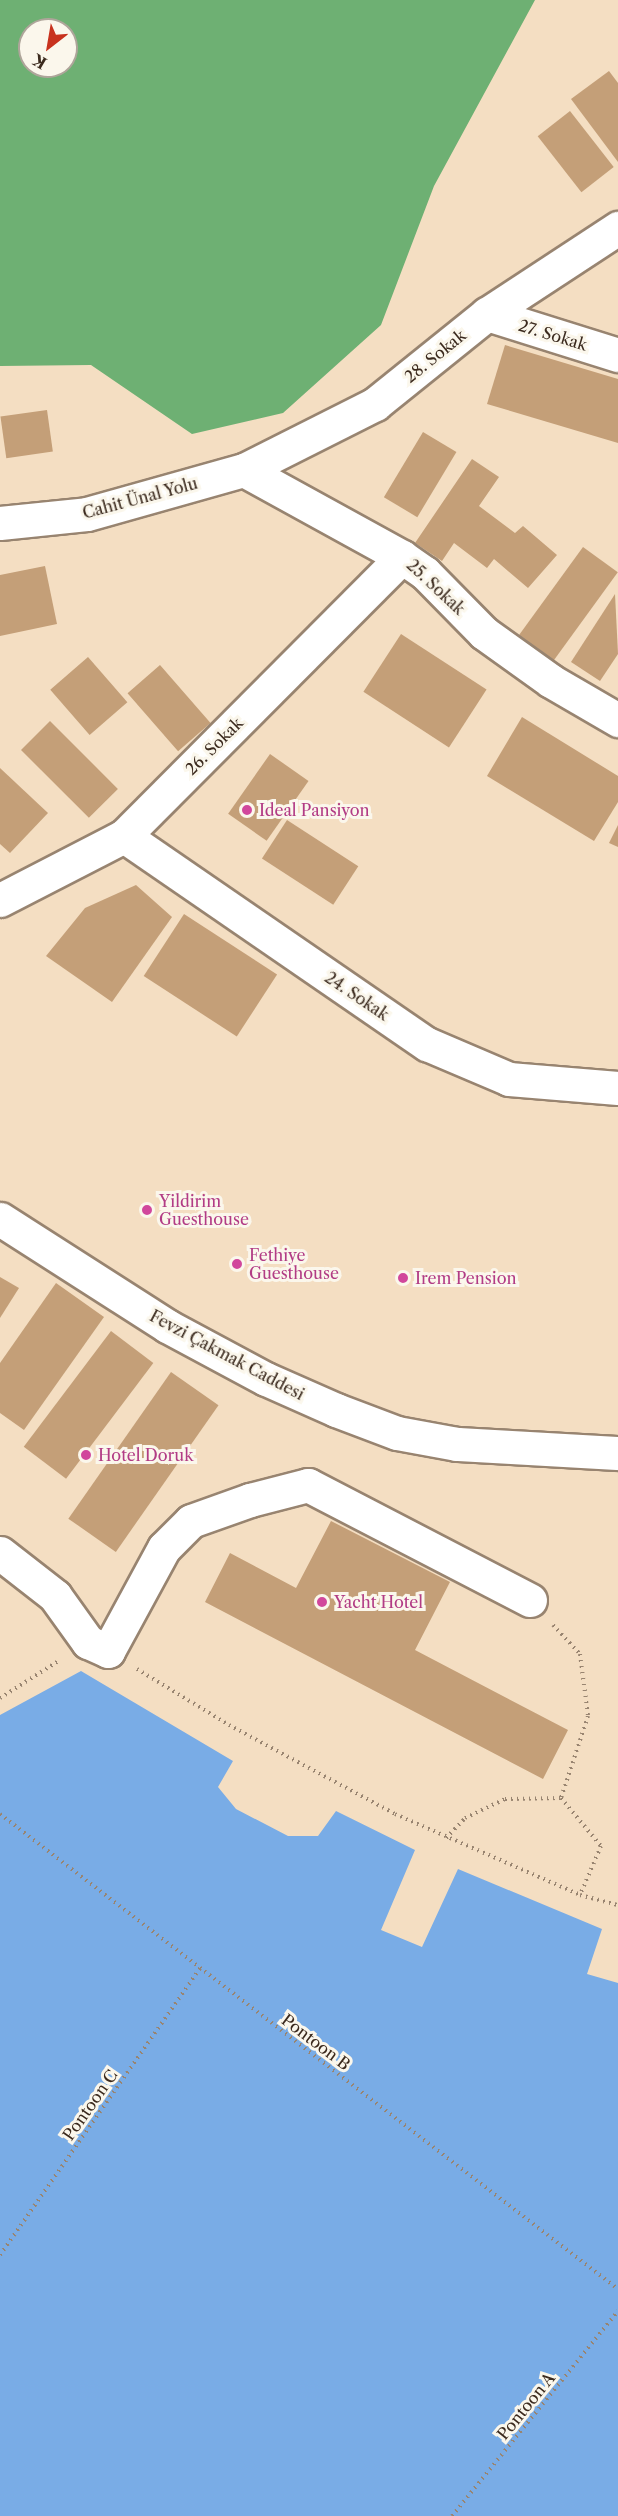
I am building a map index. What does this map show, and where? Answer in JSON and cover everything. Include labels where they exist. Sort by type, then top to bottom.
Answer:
[{"type":"street","name":"28. Sokak","points":[[244,470],[375,404],[487,315],[618,228]]},
{"type":"street","name":"27. Sokak","points":[[487,315],[618,355]]},
{"type":"street","name":"Cahit Ünal Yolu","points":[[0,523],[87,514],[244,470]]},
{"type":"street","name":"25. Sokak","points":[[244,470],[402,556],[425,573],[484,633],[551,681],[618,720]]},
{"type":"street","name":"26. Sokak","points":[[0,900],[124,836],[402,556]]},
{"type":"street","name":"24. Sokak","points":[[124,836],[428,1044],[509,1079],[618,1088]]},
{"type":"street","name":"Fevzi Çakmak Caddesi","points":[[0,1219],[167,1326],[266,1379],[336,1410],[397,1433],[457,1444],[618,1453]]},
{"type":"street","points":[[0,1553],[55,1596],[98,1647],[164,1548],[191,1521],[250,1500],[308,1485],[530,1600]]},
{"type":"path","points":[[530,1600],[579,1654],[588,1716],[561,1798]]},
{"type":"path","points":[[0,1698],[98,1647],[229,1725],[446,1838],[580,1895],[618,1905]]},
{"type":"path","points":[[446,1838],[465,1818],[505,1799],[561,1798]]},
{"type":"path","points":[[561,1798],[601,1845],[580,1895]]},
{"type":"path","name":"Pontoon B","points":[[0,1814],[618,2289]]},
{"type":"path","name":"Pontoon C","points":[[0,2255],[200,1968]]},
{"type":"path","name":"Pontoon A","points":[[452,2516],[618,2311]]},
{"type":"green space","points":[[0,0],[535,0],[434,186],[381,325],[283,413],[192,434],[91,365],[0,366]]},
{"type":"water","points":[[81,1671],[233,1761],[218,1787],[236,1809],[288,1836],[318,1836],[336,1811],[415,1850],[381,1930],[422,1947],[458,1869],[602,1929],[587,1974],[618,1983],[618,2516],[0,2516],[0,1715]]},
{"type":"building","points":[[609,71],[618,83],[618,162],[571,99]]},
{"type":"building","points":[[570,111],[614,167],[581,192],[538,136]]},
{"type":"building","points":[[505,345],[618,379],[618,443],[487,404]]},
{"type":"building","points":[[47,410],[53,452],[6,458],[0,417]]},
{"type":"building","points":[[423,432],[456,452],[417,517],[384,497]]},
{"type":"building","points":[[472,459],[499,477],[479,506],[515,533],[523,526],[557,555],[528,588],[494,559],[487,568],[454,543],[442,561],[415,543]]},
{"type":"building","points":[[583,547],[618,572],[551,665],[516,639]]},
{"type":"building","points":[[45,566],[57,624],[0,636],[0,575]]},
{"type":"building","points":[[615,594],[618,654],[600,681],[571,662]]},
{"type":"building","points":[[401,634],[487,690],[449,747],[363,692]]},
{"type":"building","points":[[88,657],[127,702],[90,735],[50,690]]},
{"type":"building","points":[[160,665],[211,723],[178,751],[128,693]]},
{"type":"building","points":[[522,717],[618,776],[618,802],[594,841],[487,776]]},
{"type":"building","points":[[50,721],[118,789],[89,818],[21,750]]},
{"type":"building","points":[[270,754],[309,781],[267,841],[228,814]]},
{"type":"building","points":[[0,768],[48,813],[10,853],[0,844]]},
{"type":"building","points":[[287,820],[358,866],[333,905],[262,859]]},
{"type":"building","points":[[618,825],[618,847],[609,843]]},
{"type":"building","points":[[136,885],[172,917],[112,1002],[46,956],[85,908]]},
{"type":"building","points":[[184,914],[277,974],[237,1037],[144,976]]},
{"type":"building","points":[[0,1277],[19,1288],[0,1318]]},
{"type":"building","points":[[56,1283],[104,1317],[24,1430],[0,1413],[0,1363]]},
{"type":"building","points":[[111,1331],[153,1363],[66,1479],[24,1447]]},
{"type":"building","points":[[171,1372],[219,1405],[116,1552],[68,1519]]},
{"type":"building","points":[[331,1521],[450,1582],[415,1650],[568,1730],[543,1779],[205,1602],[230,1553],[296,1588]]},
{"type":"place","name":"Ideal Pansiyon","points":[[247,810]]},
{"type":"place","name":"Yildirim Guesthouse","points":[[147,1210]]},
{"type":"place","name":"Fethiye Guesthouse","points":[[237,1264]]},
{"type":"place","name":"Irem Pension","points":[[403,1278]]},
{"type":"place","name":"Hotel Doruk","points":[[86,1455]]},
{"type":"place","name":"Yacht Hotel","points":[[322,1602]]}]
